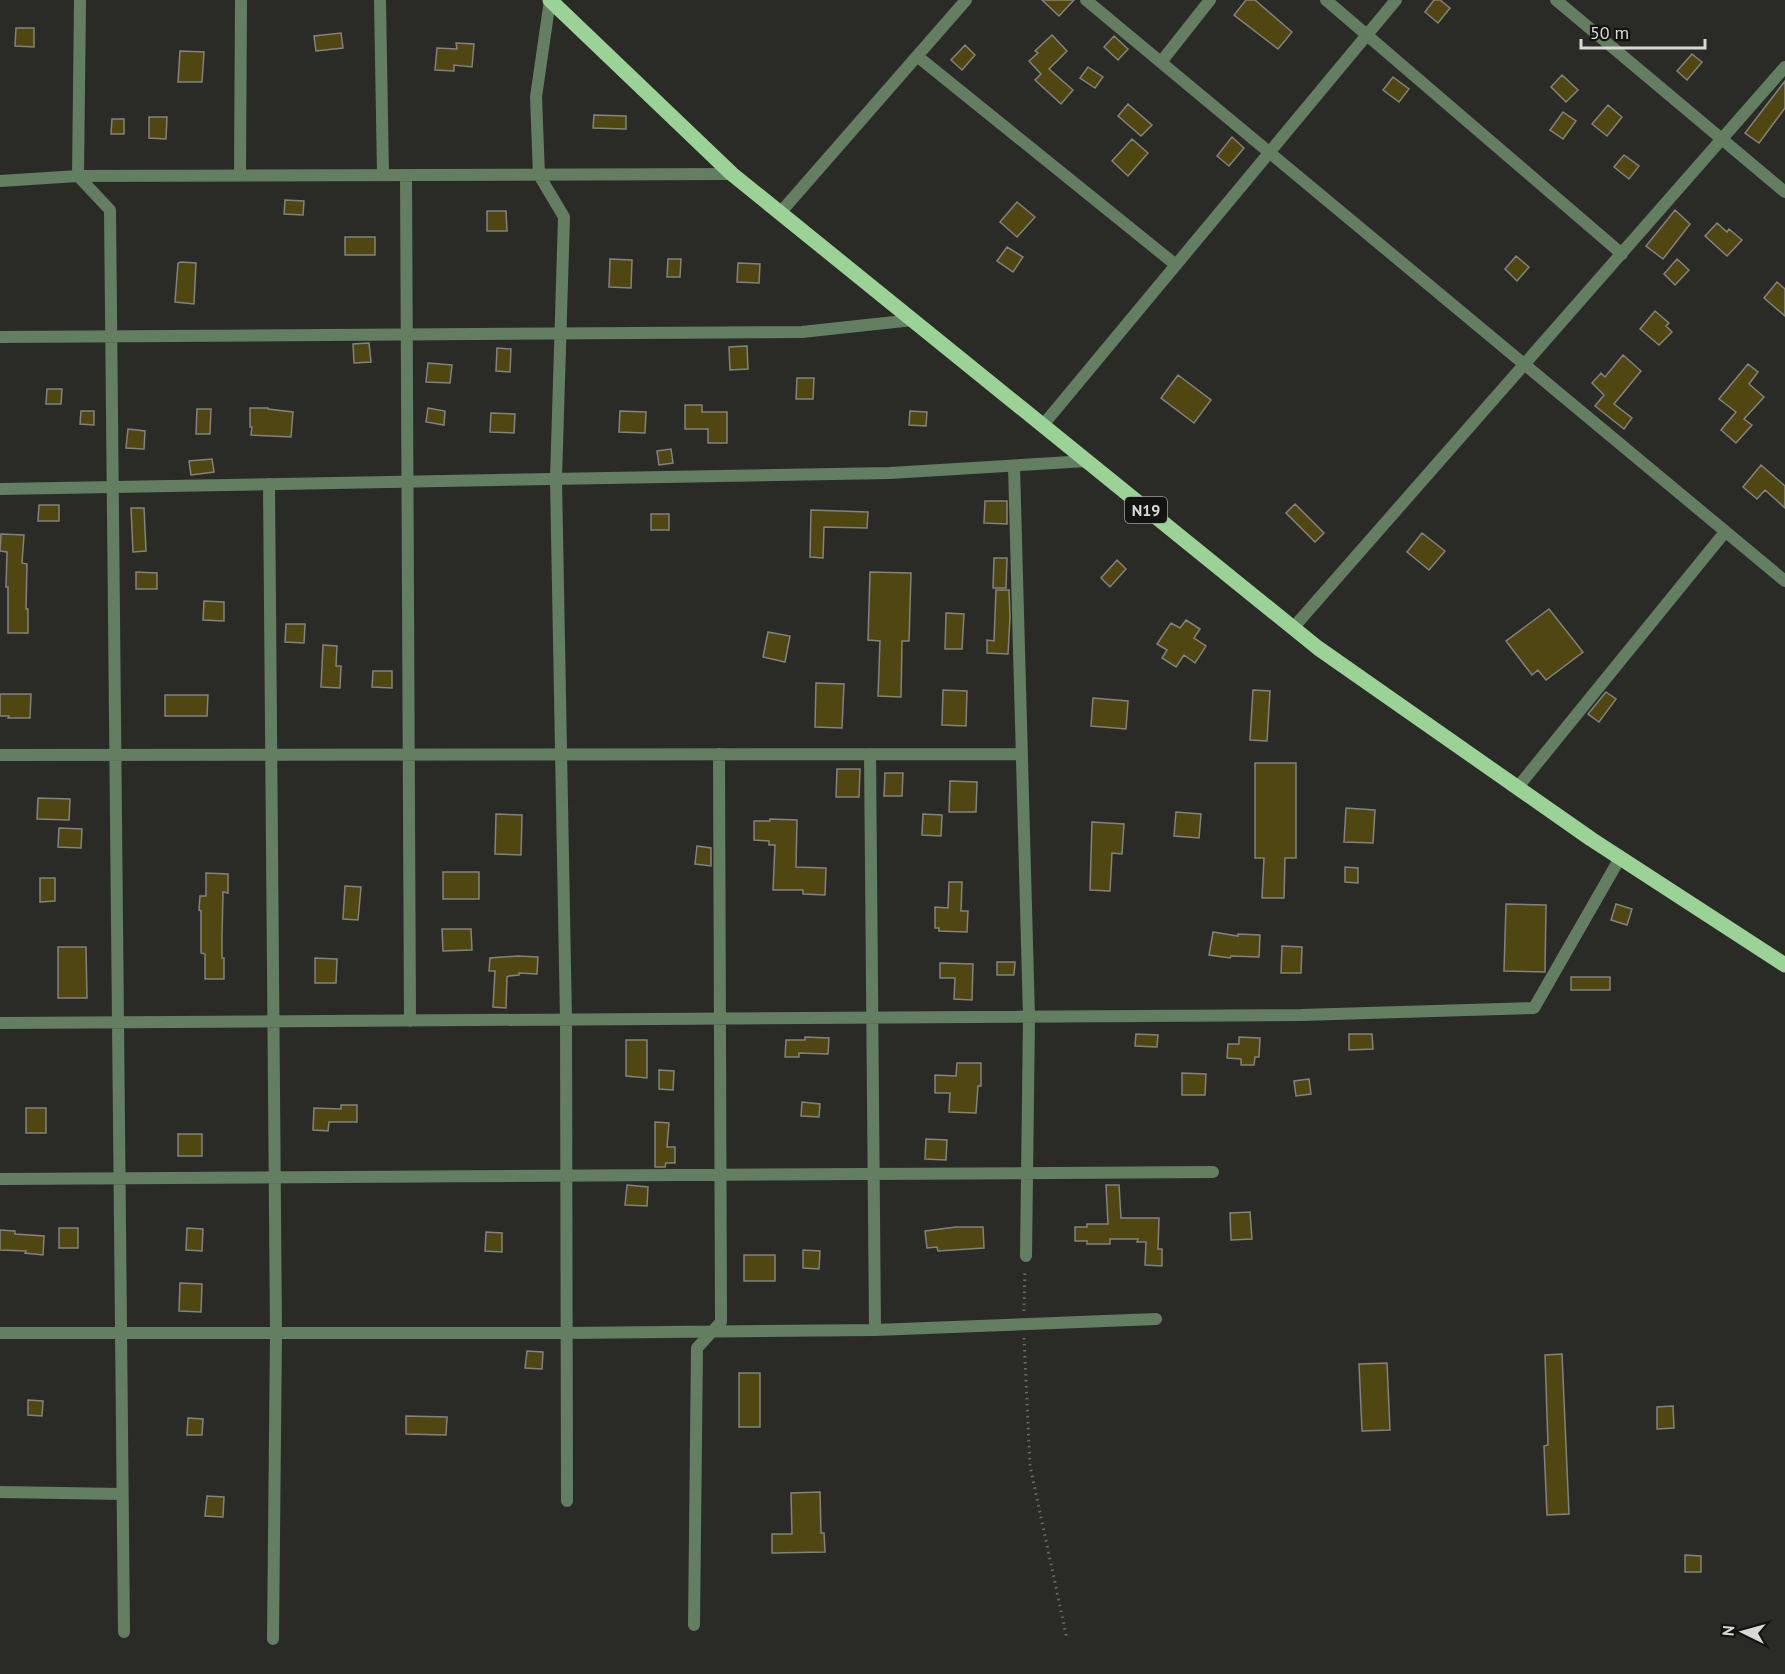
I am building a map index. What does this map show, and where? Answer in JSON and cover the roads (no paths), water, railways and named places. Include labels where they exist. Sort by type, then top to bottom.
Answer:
[{"type":"main road","name":"N19","points":[[550,0],[732,174],[1318,648],[1620,858],[1785,965]]},
{"type":"street","points":[[80,0],[78,176],[110,210],[124,1632]]},
{"type":"street","points":[[240,175],[241,0]]},
{"type":"street","points":[[380,0],[383,175]]},
{"type":"street","points":[[550,0],[536,97],[539,175],[564,217],[556,479],[566,1020],[567,1501]]},
{"type":"street","points":[[780,213],[966,0]]},
{"type":"street","points":[[1086,0],[1785,582]]},
{"type":"street","points":[[1161,62],[1210,0]]},
{"type":"street","points":[[1326,0],[1622,254]]},
{"type":"street","points":[[1042,425],[1396,0]]},
{"type":"street","points":[[1556,0],[1785,192]]},
{"type":"street","points":[[917,56],[1176,265]]},
{"type":"street","points":[[1293,628],[1785,67]]},
{"type":"street","points":[[0,181],[78,176],[732,174]]},
{"type":"street","points":[[406,175],[410,1021]]},
{"type":"street","points":[[0,337],[802,332],[913,320]]},
{"type":"street","points":[[0,489],[890,472],[1087,461]]},
{"type":"street","points":[[1014,465],[1029,1017],[1026,1256]]},
{"type":"street","points":[[269,484],[276,1333],[273,1639]]},
{"type":"street","points":[[1517,788],[1725,531]]},
{"type":"street","points":[[694,1625],[697,1348],[721,1322],[719,754]]},
{"type":"street","points":[[870,754],[875,1330]]},
{"type":"street","points":[[0,755],[1022,754]]},
{"type":"street","points":[[0,1023],[1301,1015],[1534,1008],[1620,858]]},
{"type":"street","points":[[0,1179],[1213,1172]]},
{"type":"street","points":[[0,1333],[567,1333],[875,1330],[1156,1319]]},
{"type":"street","points":[[0,1492],[122,1494]]}]
